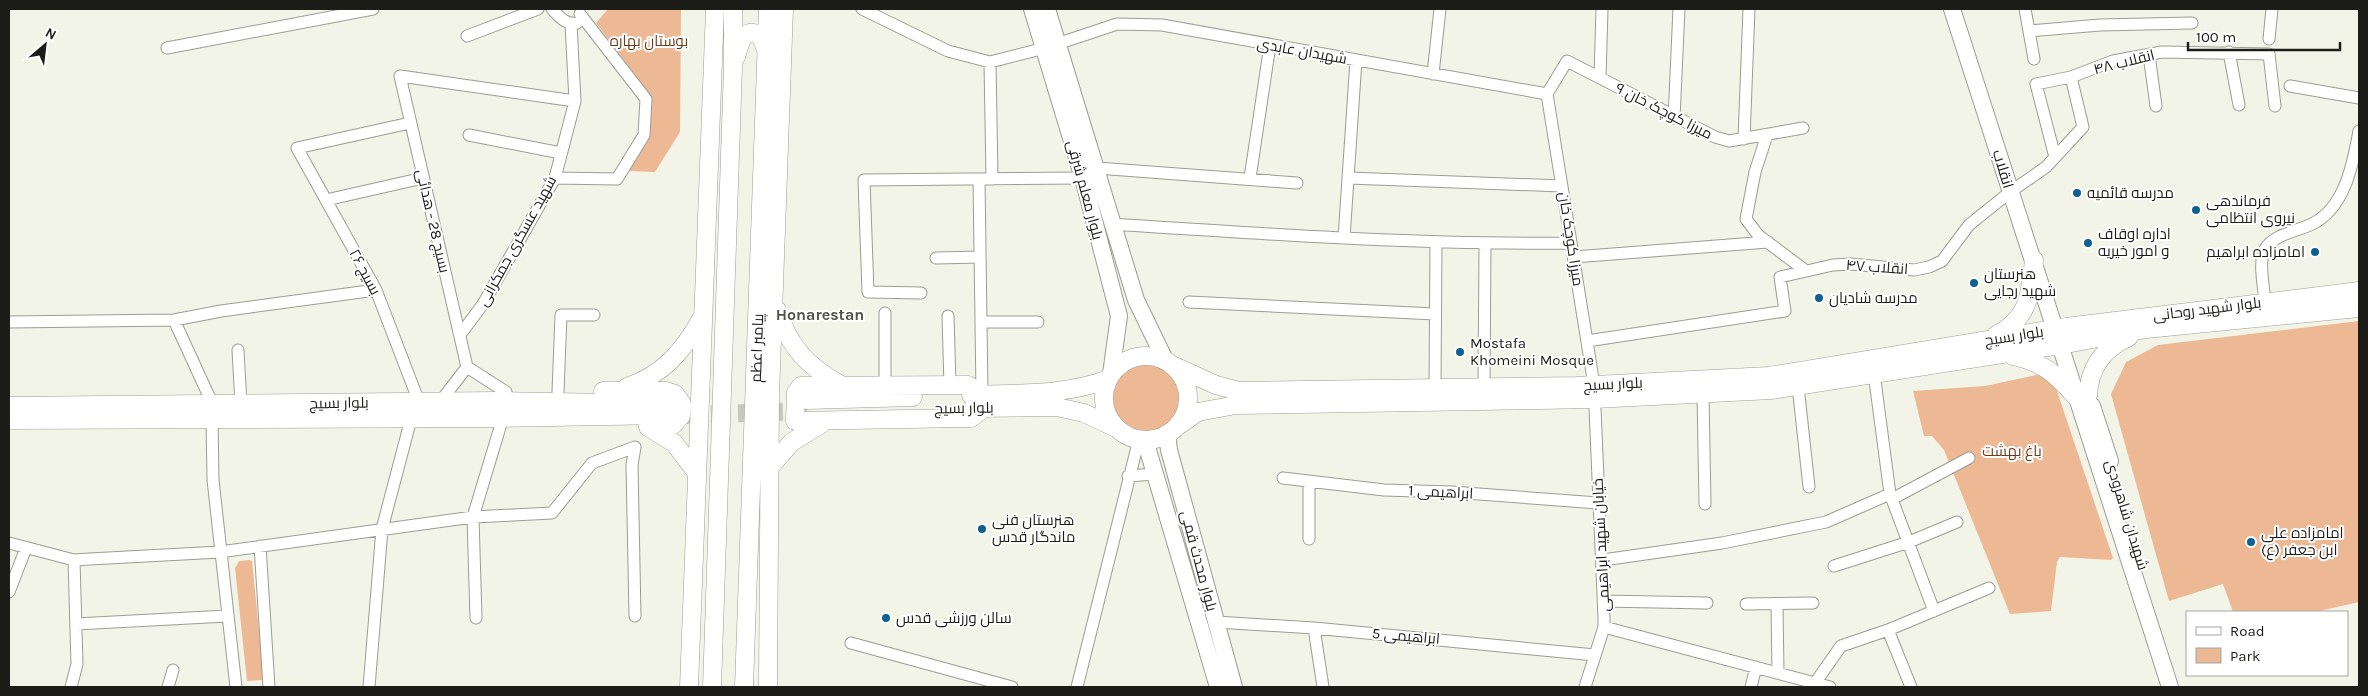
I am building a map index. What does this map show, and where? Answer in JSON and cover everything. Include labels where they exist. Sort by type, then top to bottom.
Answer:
[{"type":"main road","points":[[689,687],[715,9]]},
{"type":"main road","points":[[712,687],[733,67],[733,9]]},
{"type":"main road","name":"پیامبر اعظم","points":[[744,687],[762,422],[768,9]]},
{"type":"main road","points":[[768,687],[769,468],[762,422],[773,300],[784,9]]},
{"type":"main road","name":"بلوار معلم شرقی","points":[[1032,9],[1052,46],[1097,168],[1111,224],[1136,300],[1169,363]]},
{"type":"main road","name":"بلوار معلم شرقی","points":[[1047,9],[1052,46],[1083,178],[1119,316],[1110,377]]},
{"type":"main road","name":"انقلاب","points":[[1952,9],[2010,192],[2062,339]]},
{"type":"main road","points":[[733,67],[739,44],[748,32],[760,35],[767,54]]},
{"type":"main road","points":[[2034,260],[2029,297],[2023,313],[1992,347],[2035,361],[2084,398],[2093,370],[2102,356],[2113,344],[2146,329]]},
{"type":"main road","name":"بلوار شهید روحانی","points":[[2062,339],[2264,302],[2359,291]]},
{"type":"main road","points":[[773,300],[784,331],[797,351],[819,372],[841,385]]},
{"type":"main road","name":"بلوار شهید روحانی","points":[[2062,339],[2359,308]]},
{"type":"main road","points":[[614,391],[643,381],[663,368],[680,353],[703,314]]},
{"type":"main road","name":"بلوار بسیج","points":[[1173,430],[1198,412],[1236,405],[1612,391],[1770,376],[2062,339]]},
{"type":"main road","name":"شهیدان شاهرودی","points":[[2062,339],[2084,398],[2181,687]]},
{"type":"main road","name":"بلوار بسیج","points":[[1612,391],[1703,395],[1798,386],[1874,373],[1992,347]]},
{"type":"main road","points":[[1146,356],[1169,363],[1181,375],[1187,387],[1188,401],[1185,414],[1173,430],[1155,439],[1142,439],[1128,436],[1116,428],[1108,416],[1104,402],[1105,388],[1110,377],[1120,364],[1132,358],[1146,356]]},
{"type":"main road","name":"بلوار بسیج","points":[[1169,363],[1216,385],[1239,391],[1484,387],[1587,392]]},
{"type":"main road","name":"بلوار بسیج","points":[[807,406],[983,401],[1078,389],[1110,377]]},
{"type":"main road","points":[[885,385],[968,385],[983,401],[971,418],[795,421],[796,392],[801,386],[885,385]]},
{"type":"main road","points":[[666,391],[675,394],[679,398],[683,411],[678,421],[667,427],[554,427],[499,409],[558,392],[666,391]]},
{"type":"main road","name":"شهیدان شاهرودی","points":[[2084,398],[2170,687]]},
{"type":"main road","name":"بلوار بسیج","points":[[983,401],[1057,407],[1084,413],[1116,428]]},
{"type":"main road","name":"بلوار بسیج","points":[[9,420],[212,412],[241,405],[419,402],[440,402],[499,409],[669,410]]},
{"type":"main road","name":"بلوار بسیج","points":[[9,406],[412,419],[499,409]]},
{"type":"main road","points":[[769,468],[792,442],[826,421]]},
{"type":"main road","points":[[648,427],[674,443],[697,473]]},
{"type":"main road","name":"بلوار محدث قمی","points":[[1173,430],[1169,450],[1234,687]]},
{"type":"main road","points":[[1142,439],[1155,474],[1218,687]]},
{"type":"street","points":[[167,48],[373,9]]},
{"type":"street","points":[[467,36],[538,9]]},
{"type":"street","points":[[552,9],[564,21],[571,24],[578,22],[578,12]]},
{"type":"street","points":[[862,9],[948,51],[990,62],[992,178]]},
{"type":"street","points":[[1433,74],[1440,9]]},
{"type":"street","points":[[1600,78],[1602,9]]},
{"type":"street","points":[[1674,118],[1679,9]]},
{"type":"street","points":[[1744,139],[1748,9]]},
{"type":"street","points":[[2025,9],[2034,59]]},
{"type":"street","points":[[2269,39],[2272,9]]},
{"type":"street","points":[[555,178],[617,179],[644,135],[646,99],[578,12]]},
{"type":"street","points":[[2029,31],[2100,25],[2192,23]]},
{"type":"street","name":"شهید عسگری جمکرانی","points":[[460,335],[488,296],[555,178],[575,101],[571,24]]},
{"type":"street","name":"شهیدان عابدی","points":[[990,62],[1052,46],[1117,24],[1162,26],[1547,94]]},
{"type":"street","points":[[1250,178],[1270,45]]},
{"type":"street","name":"انقلاب ۴۸","points":[[2055,157],[2036,84],[2071,77],[2113,61],[2162,52],[2269,54],[2275,106]]},
{"type":"street","points":[[2229,52],[2239,105]]},
{"type":"street","points":[[2149,55],[2156,106]]},
{"type":"street","points":[[1344,238],[1356,60]]},
{"type":"street","name":"میرزا کوچک خان ۹","points":[[1547,94],[1567,61],[1674,118],[1715,137],[1728,140],[1744,139],[1803,128]]},
{"type":"street","name":"بسیج 28 - هدائی","points":[[467,367],[400,76],[575,101]]},
{"type":"street","points":[[2010,192],[2046,167],[2083,127],[2071,77]]},
{"type":"street","points":[[2290,86],[2359,98]]},
{"type":"street","name":"میرزا کوچک خان","points":[[1547,94],[1587,341],[1587,392]]},
{"type":"street","name":"بسیج ۲۶","points":[[410,123],[297,148],[376,290],[419,402]]},
{"type":"street","points":[[2264,302],[2263,255],[2267,246],[2276,238],[2313,224],[2325,217],[2338,200],[2352,166],[2359,132]]},
{"type":"street","points":[[469,135],[561,153]]},
{"type":"street","points":[[1767,136],[1754,172],[1746,219],[1749,226],[1806,271]]},
{"type":"street","points":[[1097,168],[1297,183]]},
{"type":"street","points":[[326,200],[423,178]]},
{"type":"street","points":[[921,293],[868,292],[864,180],[1083,178]]},
{"type":"street","points":[[1349,178],[1562,186]]},
{"type":"street","points":[[979,179],[983,401]]},
{"type":"street","name":"انقلاب ۴۷","points":[[1587,341],[1786,311],[1780,277],[1806,271],[1851,264],[1897,270],[1914,270],[1929,267],[1942,261],[1969,225],[2010,192]]},
{"type":"street","points":[[1111,224],[1436,242],[1485,244],[1571,243]]},
{"type":"street","points":[[1435,388],[1436,242]]},
{"type":"street","points":[[1574,257],[1768,242]]},
{"type":"street","points":[[1484,387],[1485,244]]},
{"type":"street","points":[[936,258],[980,257]]},
{"type":"street","points":[[9,322],[174,320],[221,311],[376,290]]},
{"type":"street","points":[[1188,302],[1436,314]]},
{"type":"street","points":[[884,313],[885,385]]},
{"type":"street","points":[[558,392],[561,315],[594,315]]},
{"type":"street","points":[[948,316],[950,385]]},
{"type":"street","points":[[174,320],[212,412],[214,480],[220,552],[236,687]]},
{"type":"street","points":[[981,322],[1038,322]]},
{"type":"street","points":[[238,350],[241,405]]},
{"type":"street","points":[[440,402],[467,367],[499,409],[473,517],[476,618]]},
{"type":"street","points":[[1874,373],[1891,496],[1934,611]]},
{"type":"street","points":[[1798,386],[1809,488]]},
{"type":"street","name":"خیابان شهید ابراهیمی","points":[[1584,687],[1604,627],[1603,560],[1587,392]]},
{"type":"street","points":[[1703,395],[1705,504]]},
{"type":"street","points":[[369,687],[382,529],[412,419]]},
{"type":"street","points":[[1077,687],[1128,476],[1142,439]]},
{"type":"street","points":[[9,543],[74,560],[220,552],[473,517],[552,513],[592,463],[635,447],[632,465],[635,616]]},
{"type":"street","points":[[1603,560],[1722,543],[1826,522],[1891,496],[1969,458]]},
{"type":"street","points":[[1128,476],[1155,474]]},
{"type":"street","name":"ابراهیمی 1","points":[[1284,478],[1384,490],[1452,492],[1598,503]]},
{"type":"street","points":[[1308,539],[1309,482]]},
{"type":"street","points":[[1834,566],[1908,542],[1957,522]]},
{"type":"street","points":[[260,546],[269,687]]},
{"type":"street","points":[[9,592],[26,548]]},
{"type":"street","points":[[70,687],[77,664],[74,560]]},
{"type":"street","points":[[1815,683],[1841,646],[1888,630],[1989,588]]},
{"type":"street","points":[[1604,601],[1707,603]]},
{"type":"street","points":[[1746,604],[1813,602]]},
{"type":"street","points":[[1777,604],[1778,673]]},
{"type":"street","points":[[76,624],[227,616]]},
{"type":"street","name":"ابراهیمی 5","points":[[1216,622],[1314,628],[1595,654]]},
{"type":"street","points":[[1604,627],[1830,687]]},
{"type":"street","points":[[1314,628],[1323,687]]},
{"type":"street","points":[[1888,630],[1911,687]]},
{"type":"street","points":[[851,643],[1012,687]]},
{"type":"street","points":[[1751,687],[1756,668]]},
{"type":"street","points":[[168,687],[173,670]]},
{"type":"green space","name":"بوستان بهاره","points":[[608,9],[681,9],[680,132],[655,172],[627,171],[649,137],[652,97],[596,23]]},
{"type":"green space","points":[[2359,321],[2359,602],[2319,611],[2233,611],[2223,584],[2169,601],[2111,394],[2126,362],[2158,345]]},
{"type":"green space","points":[[1153,363],[1166,369],[1175,378],[1179,384],[1181,398],[1179,412],[1171,423],[1160,431],[1139,433],[1132,431],[1121,423],[1113,412],[1111,391],[1113,384],[1121,373],[1132,365]]},
{"type":"green space","name":"باغ بهشت","points":[[2045,373],[2054,382],[2113,558],[2111,560],[2060,557],[2057,562],[2051,611],[2010,614],[1944,450],[1932,436],[1924,436],[1913,391],[1985,386]]},
{"type":"green space","points":[[239,561],[252,561],[264,680],[247,681],[235,568]]},
{"type":"tunnel","points":[[684,415],[807,411]]},
{"type":"place","name":"مدرسه قائمیه","points":[[2077,193]]},
{"type":"place","name":"فرماندهی نیروی انتظامی","points":[[2196,210]]},
{"type":"place","name":"اداره اوقاف و امور خیریه","points":[[2088,243]]},
{"type":"place","name":"امامزاده ابراهیم","points":[[2315,252]]},
{"type":"place","name":"هنرستان شهید رجایی","points":[[1974,283]]},
{"type":"place","name":"مدرسه شادیان","points":[[1819,298]]},
{"type":"place","name":"Mostafa Khomeini Mosque","points":[[1460,352]]},
{"type":"place","name":"هنرستان فنی ماندگار قدس","points":[[982,529]]},
{"type":"place","name":"امامزاده علی‌ ابن جعفر (ع)","points":[[2251,542]]},
{"type":"place","name":"سالن ورزشی قدس","points":[[886,618]]},
{"type":"district","name":"Honarestan","points":[[820,314]]}]
